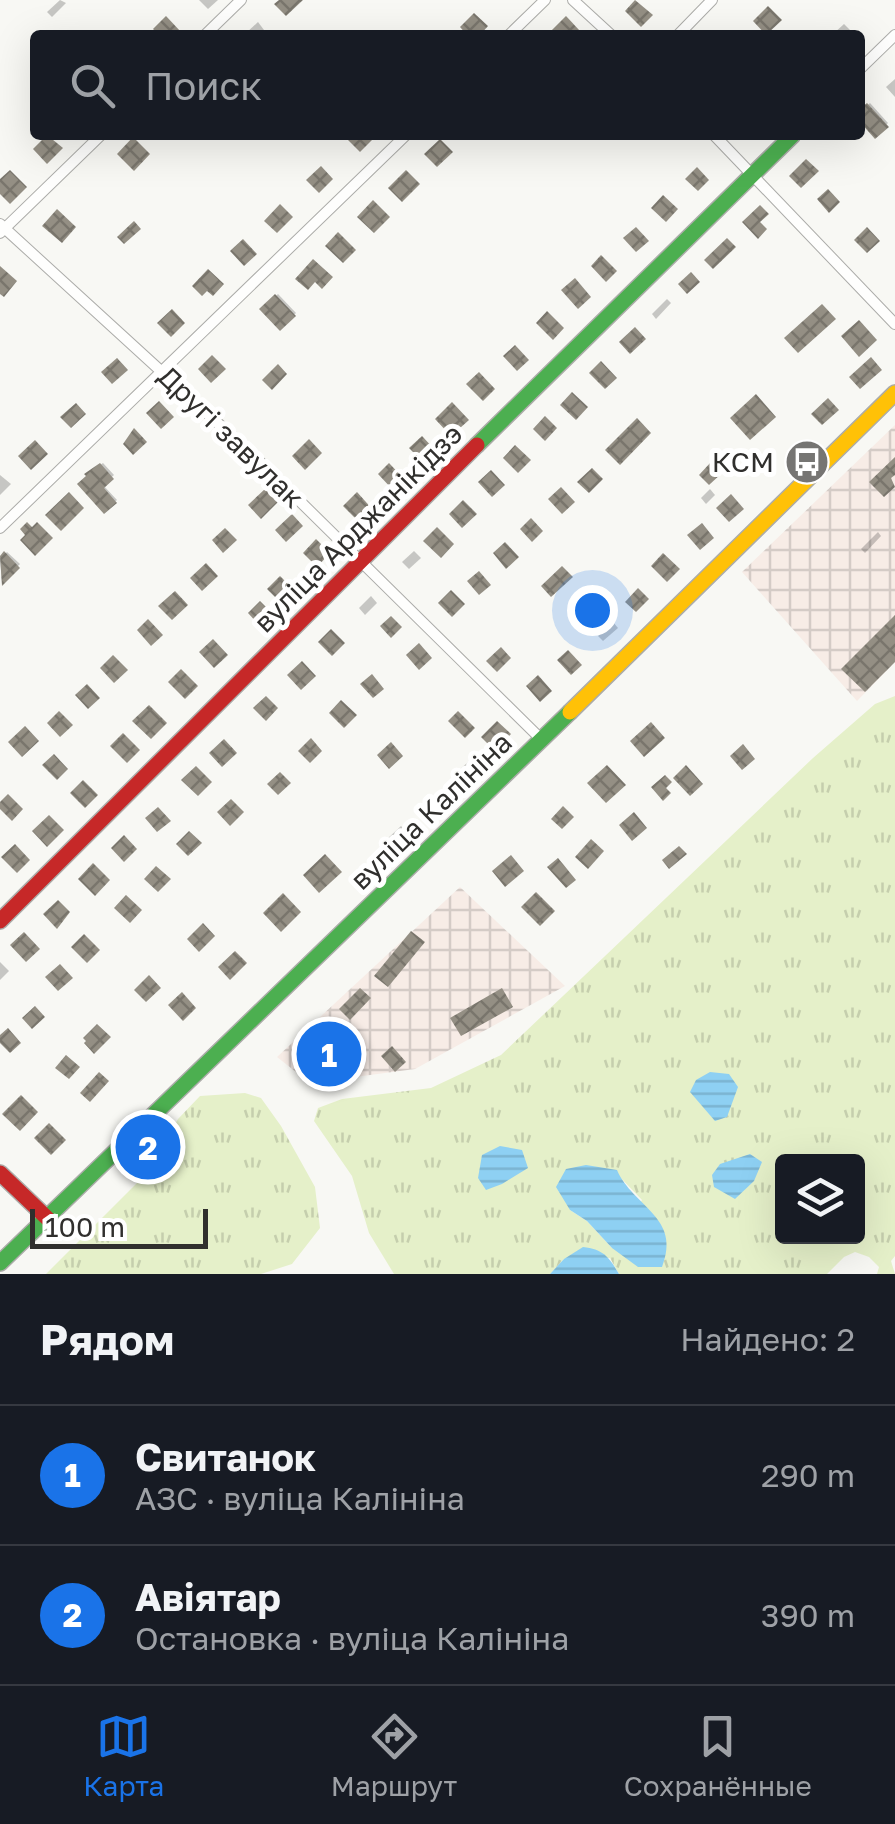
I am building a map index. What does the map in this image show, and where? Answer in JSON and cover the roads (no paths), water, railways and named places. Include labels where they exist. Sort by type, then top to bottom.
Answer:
[{"type":"street","points":[[210,30],[241,0]]},
{"type":"street","points":[[514,30],[545,0]]},
{"type":"street","points":[[574,0],[605,30]]},
{"type":"street","points":[[683,30],[712,0]]},
{"type":"street","points":[[865,65],[895,35]]},
{"type":"street","points":[[2,228],[97,140]]},
{"type":"street","points":[[0,528],[401,140]]},
{"type":"street","points":[[719,140],[895,324]]},
{"type":"street","name":"вуліца Арджанікідзэ","points":[[0,921],[358,561],[788,140]]},
{"type":"street","name":"Другі завулак","points":[[2,228],[254,457],[542,740]]},
{"type":"street","name":"вуліца Калініна","points":[[0,1263],[895,393]]},
{"type":"street","points":[[0,1174],[48,1219]]},
{"type":"water","points":[[710,1072],[729,1074],[738,1087],[727,1117],[715,1121],[690,1092],[696,1080]]},
{"type":"water","points":[[500,1146],[522,1150],[528,1168],[486,1190],[478,1178],[482,1155]]},
{"type":"water","points":[[750,1154],[762,1162],[754,1181],[735,1199],[714,1187],[712,1175],[720,1164]]},
{"type":"water","points":[[586,1165],[617,1170],[661,1224],[666,1236],[662,1267],[638,1267],[570,1210],[556,1187],[566,1169]]},
{"type":"water","points":[[583,1247],[605,1255],[619,1274],[550,1274]]},
{"type":"place","name":"КСМ","points":[[807,462]]},
{"type":"place","name":"Свитанок","points":[[329,1054]]},
{"type":"place","name":"Авіятар","points":[[148,1147]]}]
